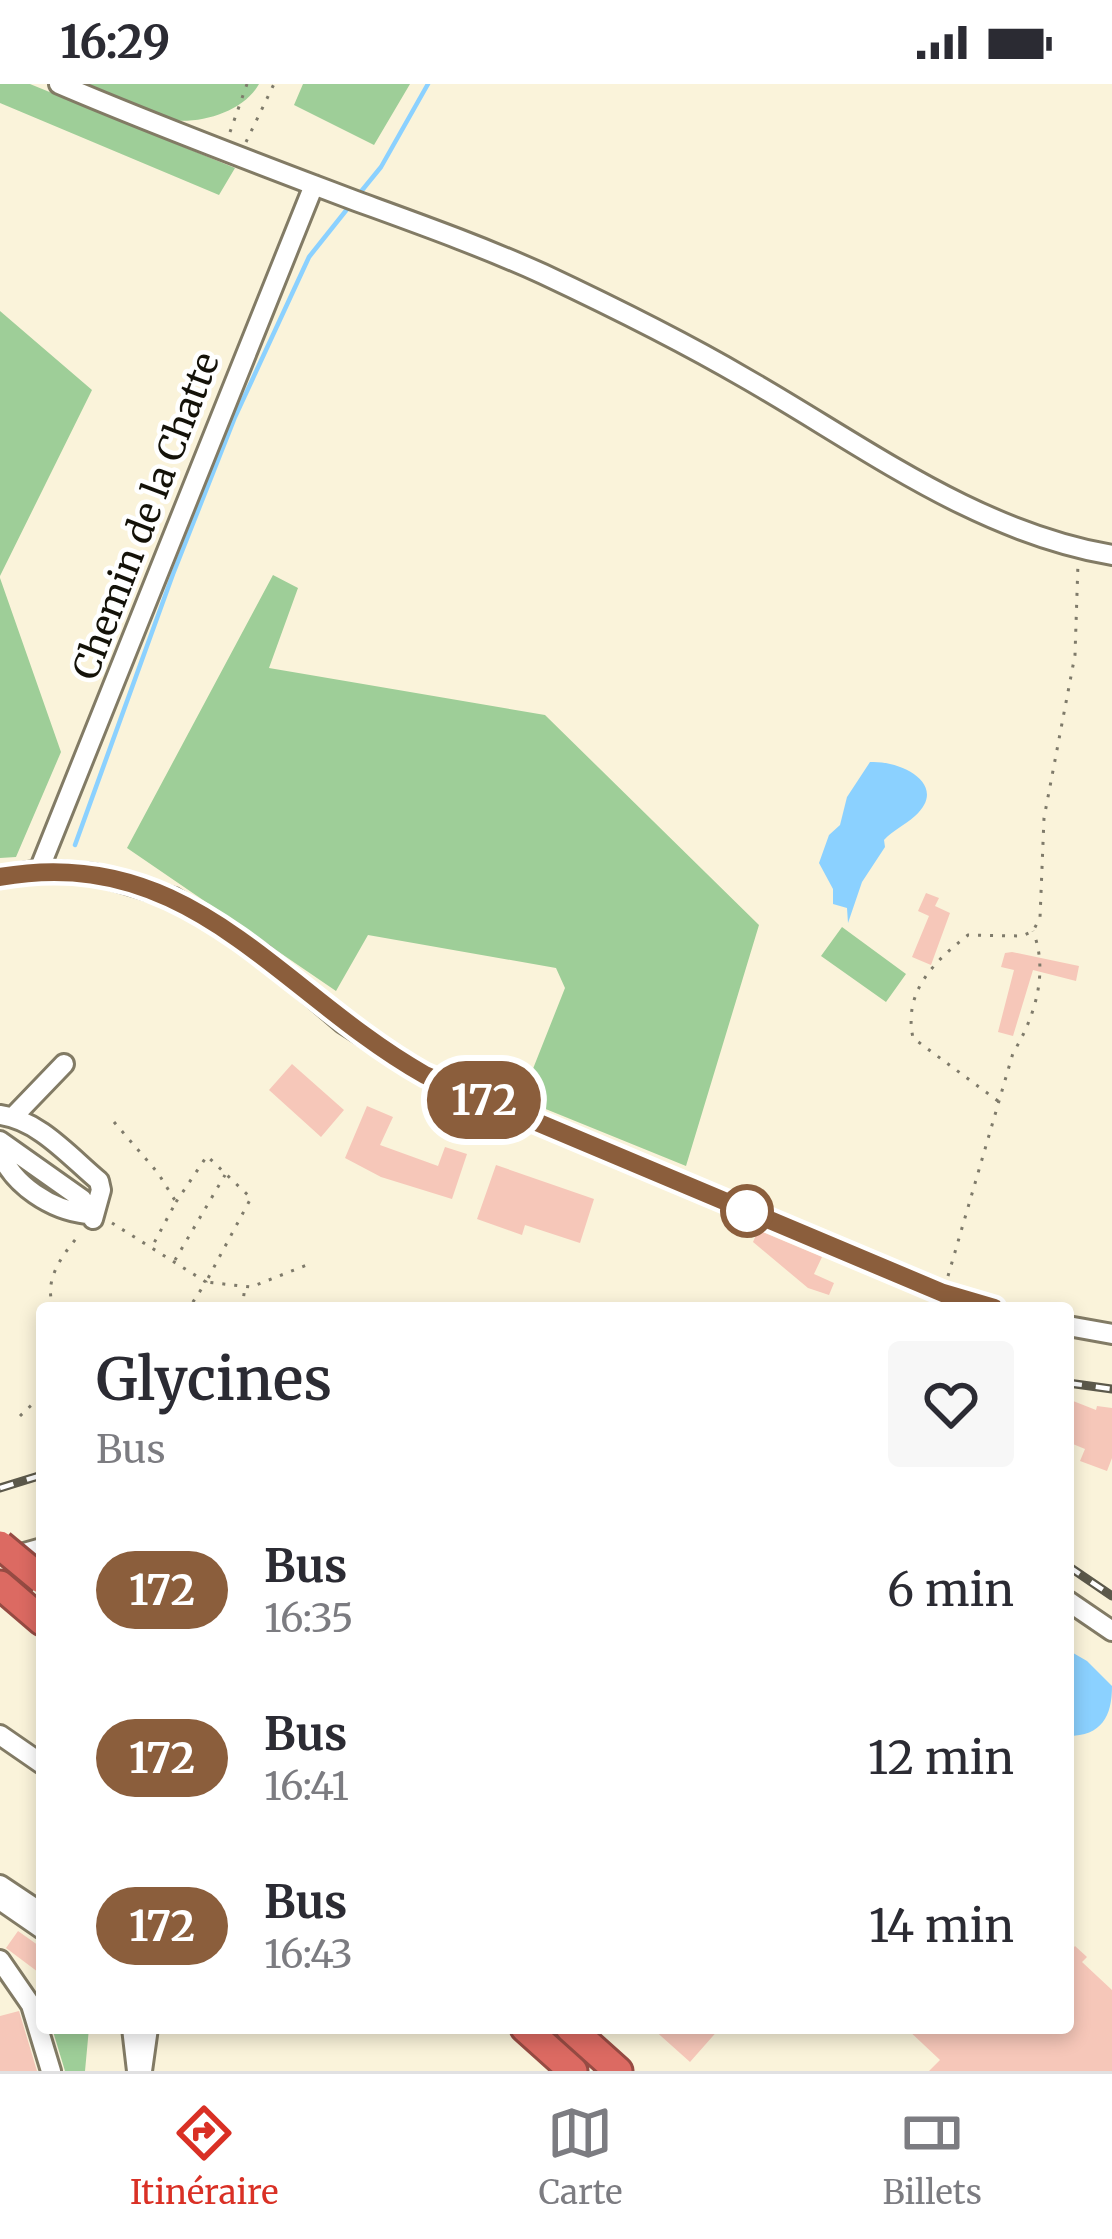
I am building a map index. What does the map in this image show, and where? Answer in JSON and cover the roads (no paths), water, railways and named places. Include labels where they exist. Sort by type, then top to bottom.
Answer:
[{"type":"highway","points":[[0,1545],[36,1575]]},
{"type":"highway","points":[[0,1585],[35,1615]]},
{"type":"highway","points":[[532,2034],[573,2071]]},
{"type":"highway","points":[[577,2034],[618,2071]]},
{"type":"street","points":[[59,84],[452,234],[544,275],[747,378],[932,490],[1004,525],[1112,555]]},
{"type":"street","name":"Chemin de la Chatte","points":[[39,870],[314,185]]},
{"type":"street","points":[[0,877],[39,870],[94,874],[174,898],[262,954],[382,1051],[425,1075],[974,1302]]},
{"type":"street","points":[[64,1064],[6,1116],[40,1131],[99,1181],[92,1215]]},
{"type":"street","points":[[0,1142],[82,1199],[92,1215]]},
{"type":"street","points":[[0,1152],[17,1183],[72,1211],[92,1215]]},
{"type":"street","points":[[1074,1327],[1112,1334]]},
{"type":"street","points":[[0,1560],[36,1550]]},
{"type":"street","points":[[1074,1605],[1112,1631]]},
{"type":"street","points":[[0,1735],[36,1760]]},
{"type":"street","points":[[0,1886],[36,1909]]},
{"type":"street","points":[[0,1900],[36,1925]]},
{"type":"street","points":[[0,1960],[31,2006],[36,2022]]},
{"type":"street","points":[[40,2034],[51,2071]]},
{"type":"street","points":[[132,2034],[140,2071]]},
{"type":"street","points":[[140,2071],[147,2034]]},
{"type":"water","points":[[870,762],[907,770],[924,784],[927,794],[915,816],[884,840],[885,847],[862,882],[848,923],[847,908],[833,904],[833,889],[819,863],[829,835],[840,825],[847,797]]},
{"type":"water","points":[[1074,1653],[1112,1686],[1103,1722],[1074,1736]]},
{"type":"waterway","points":[[359,194],[381,167],[428,84]]},
{"type":"waterway","points":[[75,845],[235,417],[309,257],[352,203]]},
{"type":"railway","points":[[1074,1384],[1112,1389]]},
{"type":"railway","points":[[0,1488],[36,1477]]},
{"type":"railway","points":[[1074,1570],[1112,1596]]}]
